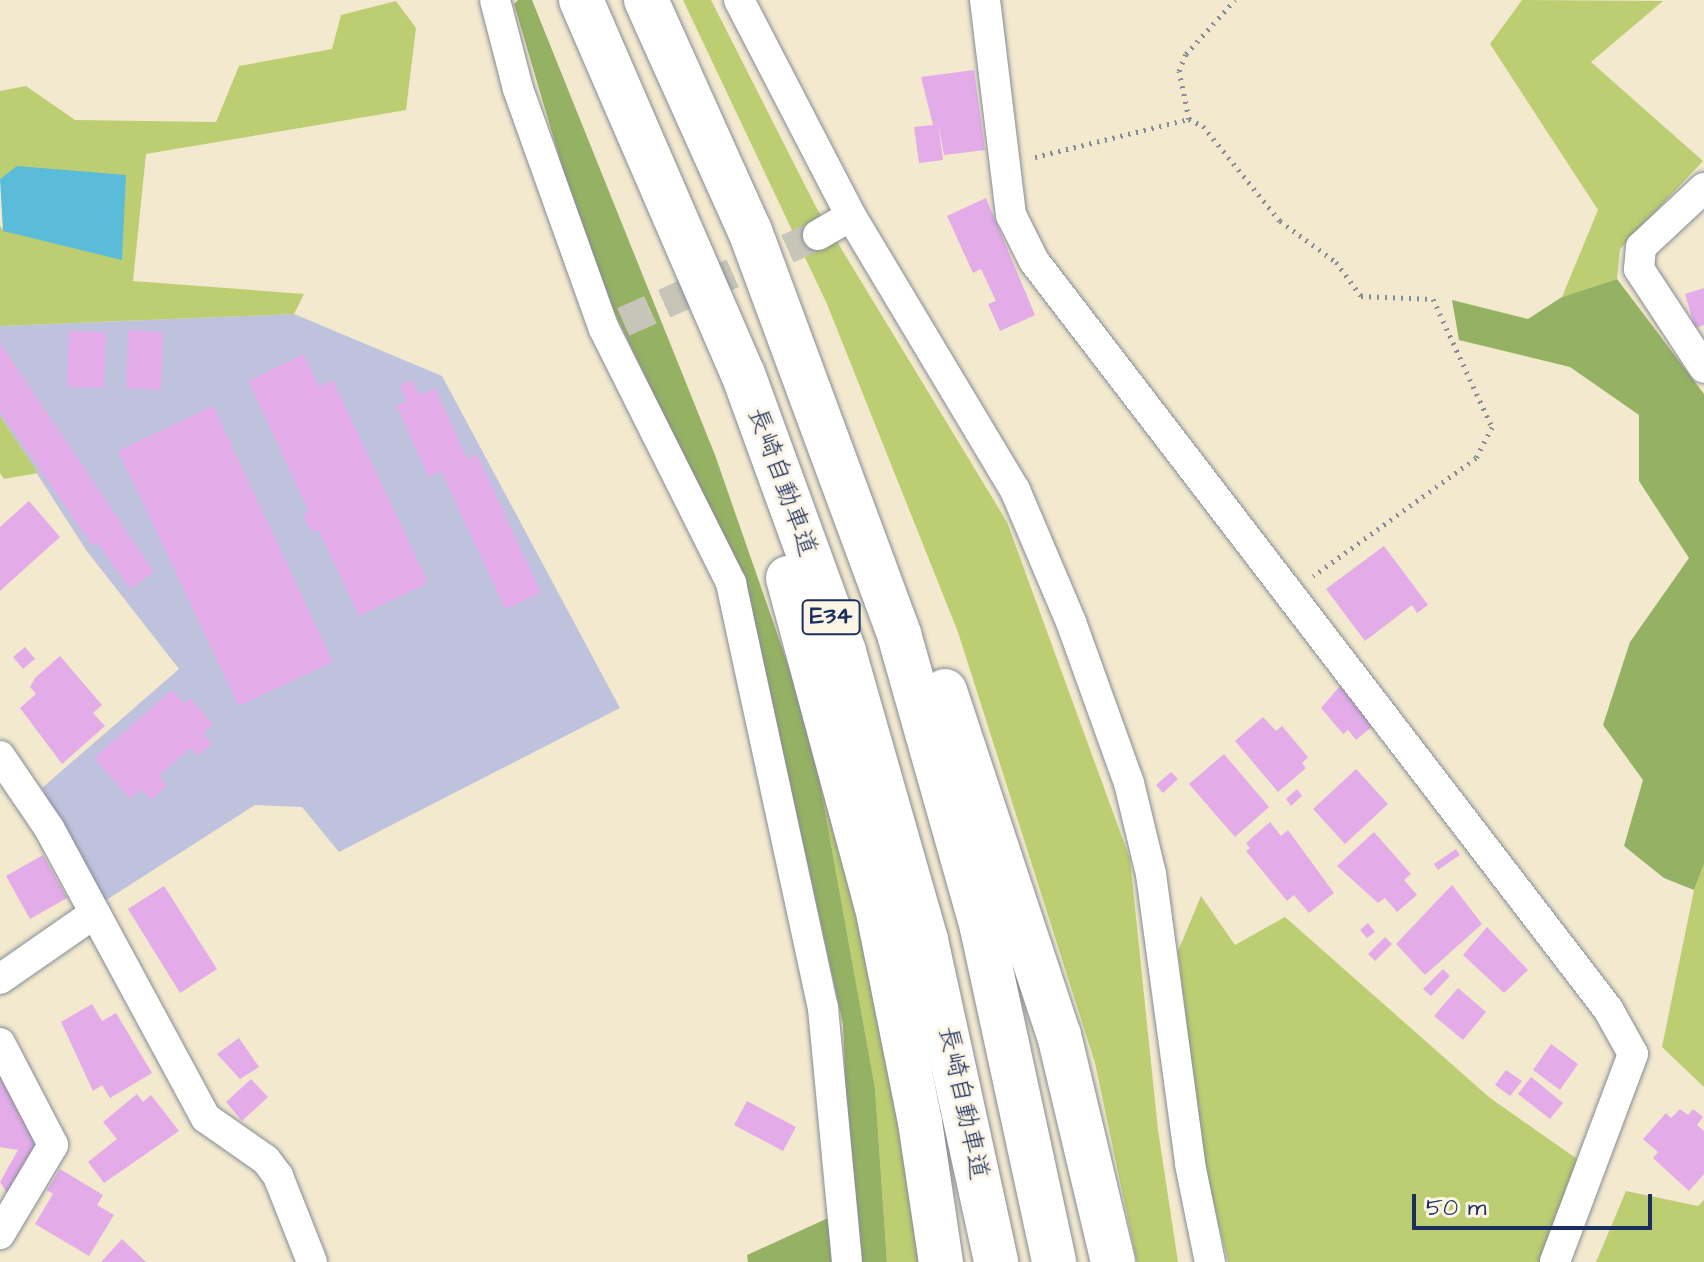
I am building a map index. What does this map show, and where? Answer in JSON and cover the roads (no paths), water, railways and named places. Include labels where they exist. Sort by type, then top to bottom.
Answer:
[{"type":"highway","points":[[580,0],[732,411],[815,669],[899,1010],[941,1262]]},
{"type":"highway","name":"長崎自動車道","points":[[580,0],[743,374],[844,652],[926,940],[996,1262]]},
{"type":"highway","name":"E34","points":[[646,0],[692,96],[800,359],[899,634],[982,928],[1054,1262]]},
{"type":"highway","points":[[692,96],[809,349],[920,622],[1059,1035],[1113,1262]]},
{"type":"street","points":[[495,0],[518,89],[613,325],[731,583],[823,1008],[847,1262]]},
{"type":"street","points":[[739,0],[851,216],[1015,490],[1071,622],[1129,783],[1151,874],[1190,1164],[1210,1262]]},
{"type":"street","points":[[985,0],[1011,215],[1034,261],[1608,1009],[1633,1054],[1555,1262]]},
{"type":"street","points":[[1704,188],[1641,247],[1639,269],[1704,368]]},
{"type":"street","points":[[818,235],[851,216]]},
{"type":"street","points":[[0,756],[49,828],[92,915],[206,1118],[266,1160],[278,1176],[312,1262]]},
{"type":"street","points":[[0,979],[92,915]]},
{"type":"street","points":[[0,1043],[53,1145],[0,1234]]},
{"type":"water","points":[[17,166],[126,175],[122,260],[3,231],[0,179]]},
{"type":"tunnel","points":[[623,322],[818,235]]}]
